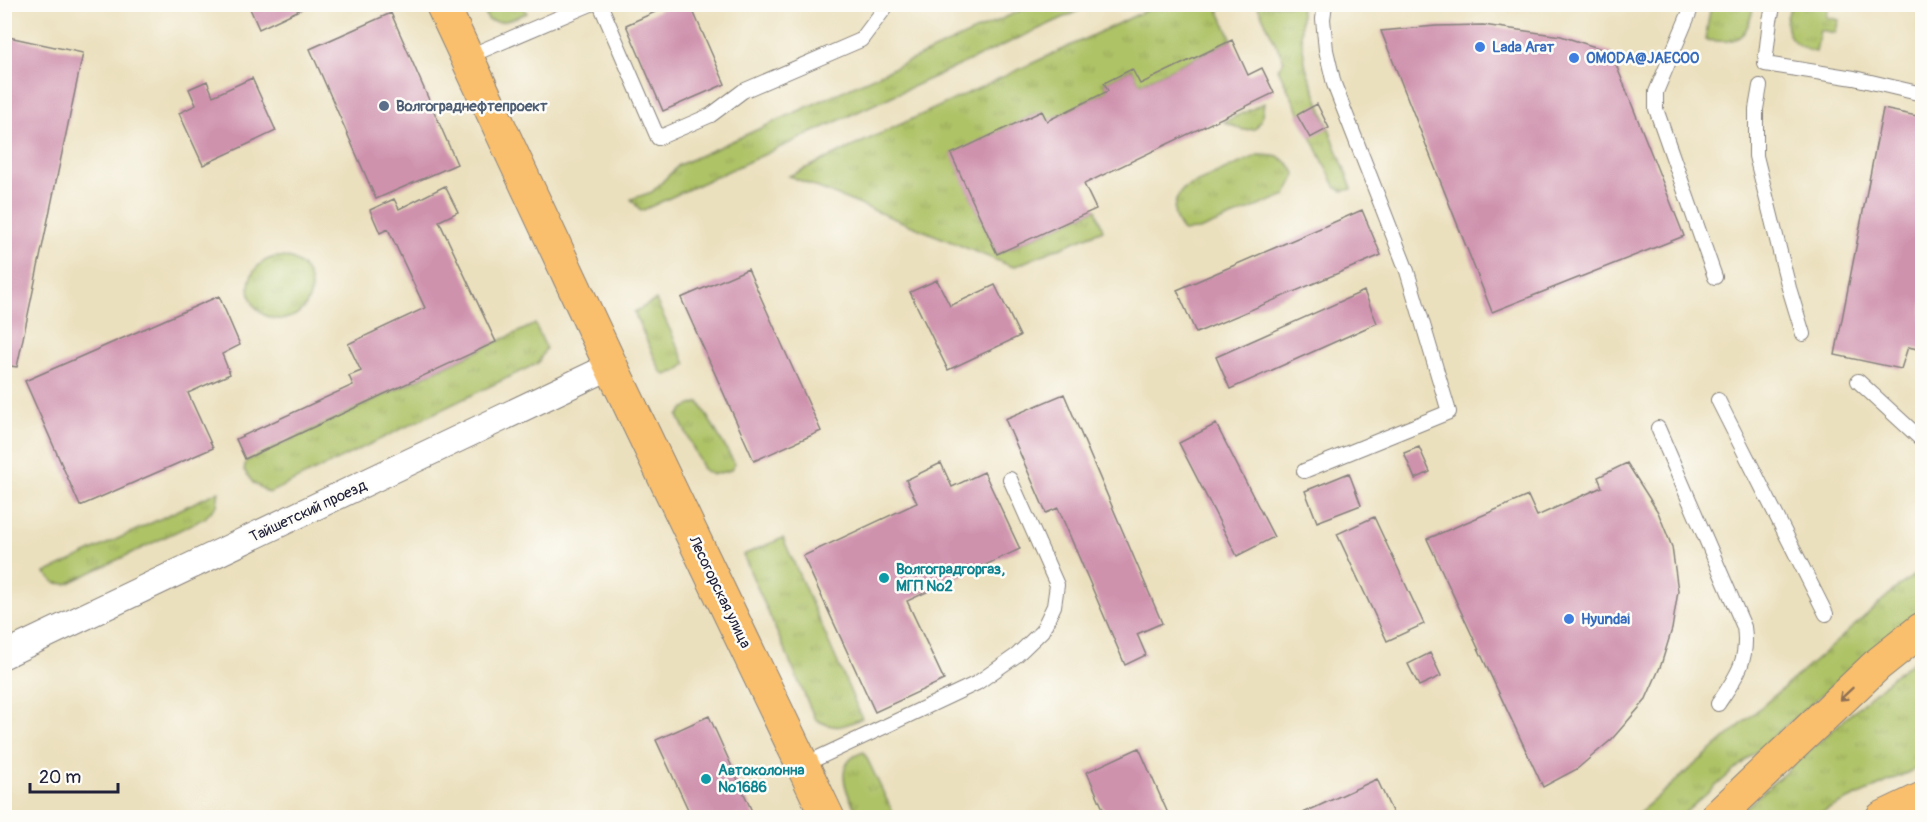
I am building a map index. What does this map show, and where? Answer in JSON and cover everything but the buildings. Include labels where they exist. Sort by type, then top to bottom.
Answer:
[{"type":"main road","name":"Лесогорская улица","points":[[442,4],[611,366],[828,818]]},
{"type":"main road","points":[[1716,818],[1877,665],[1923,629]]},
{"type":"main road","points":[[1882,818],[1923,799]]},
{"type":"street","name":"Тайшетский проезд","points":[[4,655],[611,366]]},
{"type":"lane","points":[[467,57],[591,4]]},
{"type":"lane","points":[[600,4],[658,138],[711,114],[743,91],[861,40],[888,4]]},
{"type":"lane","points":[[1304,471],[1449,412],[1407,271],[1334,84],[1326,50],[1323,19],[1325,4]]},
{"type":"lane","points":[[1694,4],[1656,92],[1656,109],[1715,277]]},
{"type":"lane","points":[[1774,4],[1765,64],[1854,78],[1923,94]]},
{"type":"lane","points":[[1760,86],[1756,109],[1756,156],[1803,334]]},
{"type":"lane","points":[[1858,381],[1923,440]]},
{"type":"lane","points":[[1718,400],[1826,614]]},
{"type":"lane","points":[[1658,428],[1744,627],[1746,639],[1743,664],[1718,704]]},
{"type":"lane","points":[[803,765],[977,683],[1017,655],[1042,631],[1054,606],[1057,585],[1010,479]]},
{"type":"lane","points":[[1877,665],[1923,643]]},
{"type":"green space","points":[[1035,4],[1091,5],[641,211],[631,199],[652,192],[679,165]]},
{"type":"green space","points":[[481,5],[523,5],[527,13],[498,22],[488,20]]},
{"type":"green space","points":[[1158,5],[1216,5],[1232,40],[1140,84],[1132,69],[1104,83],[1108,91],[1047,121],[1042,111],[952,154],[997,254],[1096,209],[1103,230],[1013,267],[789,176]]},
{"type":"green space","points":[[1257,5],[1301,5],[1301,35],[1306,68],[1352,189],[1343,191],[1336,188],[1278,69],[1284,61]]},
{"type":"green space","points":[[1711,5],[1754,5],[1748,25],[1740,37],[1726,41],[1705,40]]},
{"type":"green space","points":[[1793,5],[1829,5],[1826,17],[1839,20],[1835,33],[1820,30],[1816,52],[1800,46],[1787,29],[1788,13]]},
{"type":"green space","points":[[1264,103],[1261,121],[1255,129],[1243,130],[1224,122]]},
{"type":"green space","points":[[1258,155],[1281,158],[1293,169],[1296,175],[1286,195],[1199,230],[1183,231],[1176,220],[1174,210],[1177,199],[1184,188]]},
{"type":"green space","points":[[280,257],[292,259],[302,266],[309,276],[311,288],[309,300],[302,310],[292,317],[280,319],[268,317],[258,310],[251,300],[249,288],[251,276],[258,266],[268,259]]},
{"type":"green space","points":[[656,300],[686,364],[666,375],[661,372],[634,312]]},
{"type":"green space","points":[[535,324],[546,348],[538,363],[269,493],[253,483],[244,470],[246,461]]},
{"type":"green space","points":[[699,402],[735,464],[731,470],[712,475],[703,469],[678,416],[684,408]]},
{"type":"green space","points":[[219,491],[217,505],[205,518],[67,584],[55,583],[45,573]]},
{"type":"green space","points":[[783,538],[862,718],[849,724],[834,726],[815,719],[743,555]]},
{"type":"green space","points":[[1922,569],[1922,608],[1680,817],[1633,818],[1894,590]]},
{"type":"green space","points":[[1922,655],[1922,766],[1811,817],[1734,818],[1893,676]]},
{"type":"green space","points":[[864,752],[895,817],[860,817],[850,799],[844,780],[844,771],[847,763]]},
{"type":"place","name":"Lada Агат","points":[[1480,47]]},
{"type":"place","name":"OMODA@JAECOO","points":[[1574,58]]},
{"type":"place","name":"Волгограднефтепроект","points":[[384,106]]},
{"type":"place","name":"Волгоградгоргаз, МГП №2","points":[[884,578]]},
{"type":"place","name":"Hyundai","points":[[1569,619]]},
{"type":"place","name":"Автоколонна №1686","points":[[706,779]]}]
